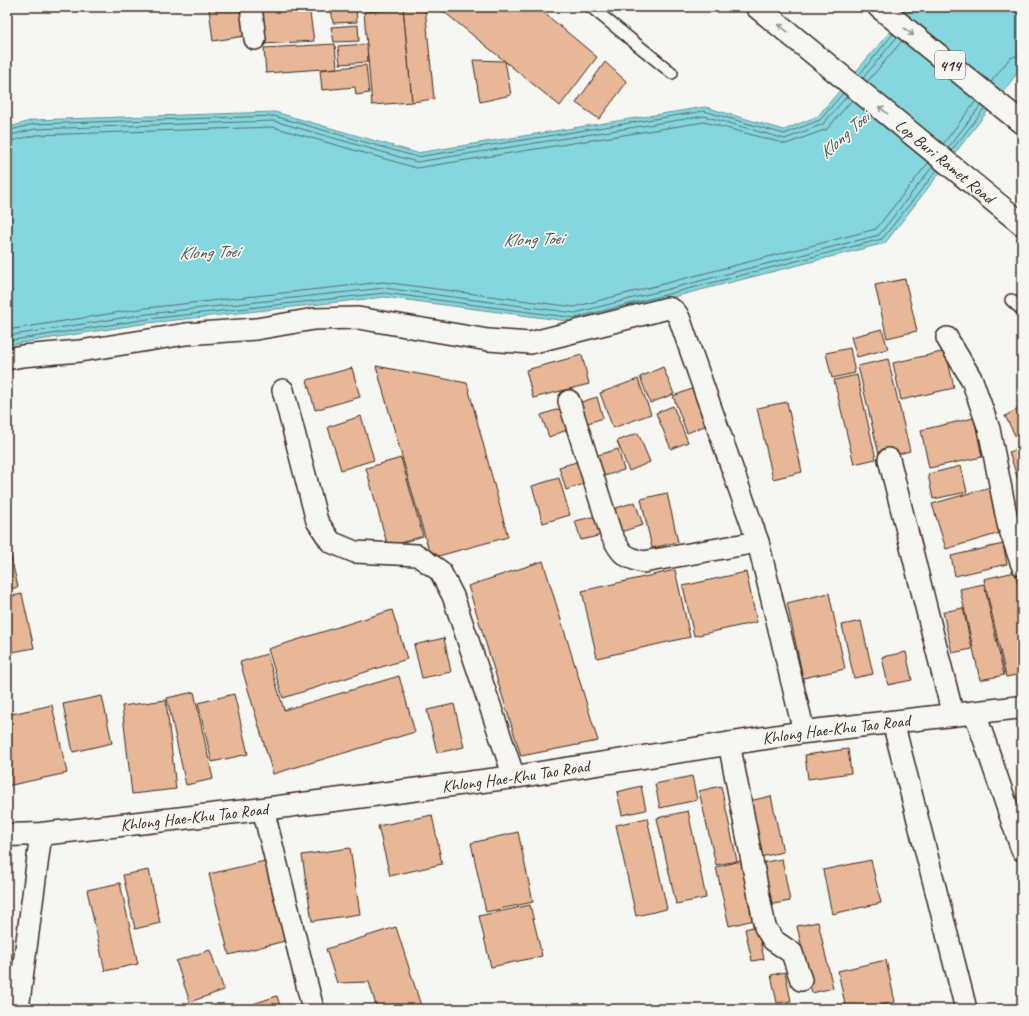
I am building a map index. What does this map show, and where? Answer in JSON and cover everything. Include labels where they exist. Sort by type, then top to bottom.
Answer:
[{"type":"street","points":[[251,7],[255,40]]},
{"type":"street","name":"Lop Buri Ramet Road","points":[[758,7],[1022,224]]},
{"type":"street","name":"414","points":[[878,7],[1022,123]]},
{"type":"street","points":[[7,359],[186,334],[256,329],[314,319],[358,318],[488,340],[530,343],[670,308],[677,314],[683,328],[758,542],[804,732]]},
{"type":"street","points":[[947,338],[972,380],[989,429],[1008,524],[1022,565]]},
{"type":"street","points":[[283,390],[317,521],[331,542],[355,552],[417,555],[440,571],[453,596],[514,776]]},
{"type":"street","points":[[569,401],[611,534],[620,552],[631,559],[643,562],[758,542]]},
{"type":"street","points":[[889,459],[953,715]]},
{"type":"street","name":"Khlong Hae-Khu Tao Road","points":[[7,835],[42,834],[263,809],[514,776],[804,732],[1022,707]]},
{"type":"street","points":[[976,713],[1022,850]]},
{"type":"street","points":[[892,722],[966,1009]]},
{"type":"street","points":[[729,743],[765,927],[773,940],[792,953],[801,980]]},
{"type":"street","points":[[263,809],[313,1009]]},
{"type":"street","points":[[18,1009],[42,834]]},
{"type":"lane","points":[[596,9],[672,73]]},
{"type":"lane","points":[[1011,300],[1022,310]]},
{"type":"water","name":"Klong Toei","points":[[911,7],[1022,7],[1022,67],[885,243],[575,322],[384,297],[148,323],[7,345],[7,128],[33,120],[275,112],[417,153],[705,107],[784,130],[818,116]]},
{"type":"building","points":[[241,7],[245,36],[213,41],[209,9]]},
{"type":"building","points":[[259,7],[309,7],[314,41],[263,44]]},
{"type":"building","points":[[331,7],[356,7],[357,22],[333,23]]},
{"type":"building","points":[[401,7],[425,7],[434,99],[412,102],[403,8]]},
{"type":"building","points":[[438,7],[537,7],[597,57],[560,106]]},
{"type":"building","points":[[403,8],[412,102],[372,105],[364,12]]},
{"type":"building","points":[[358,25],[359,41],[334,42],[331,27]]},
{"type":"building","points":[[335,44],[337,68],[266,73],[264,48]]},
{"type":"building","points":[[367,44],[368,62],[340,64],[338,46]]},
{"type":"building","points":[[473,60],[505,61],[511,95],[480,102]]},
{"type":"building","points":[[605,62],[627,82],[599,119],[576,103]]},
{"type":"building","points":[[366,65],[369,93],[356,95],[355,87],[322,90],[320,70]]},
{"type":"building","points":[[905,279],[917,331],[887,338],[875,285]]},
{"type":"building","points":[[882,329],[888,349],[857,357],[851,337]]},
{"type":"building","points":[[850,348],[855,373],[832,378],[826,353]]},
{"type":"building","points":[[946,351],[954,388],[901,400],[893,363]]},
{"type":"building","points":[[582,355],[589,384],[533,398],[526,370]]},
{"type":"building","points":[[888,359],[910,451],[880,459],[858,366]]},
{"type":"building","points":[[376,366],[467,383],[508,537],[431,558]]},
{"type":"building","points":[[663,367],[674,394],[650,403],[640,377]]},
{"type":"building","points":[[352,368],[360,397],[315,410],[307,380]]},
{"type":"building","points":[[857,375],[876,459],[854,464],[834,380]]},
{"type":"building","points":[[638,379],[651,414],[613,428],[600,393]]},
{"type":"building","points":[[692,389],[707,425],[687,433],[673,396]]},
{"type":"building","points":[[597,397],[603,418],[582,425],[575,404]]},
{"type":"building","points":[[787,402],[802,472],[773,479],[757,408]]},
{"type":"building","points":[[673,406],[688,442],[671,449],[656,413]]},
{"type":"building","points":[[1022,407],[1022,447],[1021,447],[1005,416]]},
{"type":"building","points":[[562,408],[569,429],[549,437],[541,415]]},
{"type":"building","points":[[361,416],[374,460],[341,470],[328,427]]},
{"type":"building","points":[[974,418],[982,457],[929,468],[921,430]]},
{"type":"building","points":[[638,433],[650,462],[629,471],[617,441]]},
{"type":"building","points":[[1022,448],[1022,492],[1009,452]]},
{"type":"building","points":[[618,449],[624,470],[601,477],[595,456]]},
{"type":"building","points":[[401,458],[423,536],[388,547],[366,468]]},
{"type":"building","points":[[580,461],[587,483],[566,490],[559,467]]},
{"type":"building","points":[[961,466],[967,492],[933,499],[928,474]]},
{"type":"building","points":[[559,478],[570,515],[543,523],[532,486]]},
{"type":"building","points":[[994,486],[1007,531],[946,549],[932,504]]},
{"type":"building","points":[[667,493],[678,542],[652,548],[641,499]]},
{"type":"building","points":[[635,502],[643,525],[620,532],[613,509]]},
{"type":"building","points":[[596,516],[602,535],[581,540],[575,521]]},
{"type":"building","points":[[1022,516],[1022,541],[1015,518]]},
{"type":"building","points":[[7,540],[18,587],[7,590]]},
{"type":"building","points":[[1003,544],[1007,564],[955,576],[951,556]]},
{"type":"building","points":[[543,561],[598,741],[521,756],[468,586]]},
{"type":"building","points":[[675,570],[690,637],[597,658],[582,591]]},
{"type":"building","points":[[746,572],[757,622],[694,636],[683,586]]},
{"type":"building","points":[[1015,572],[1022,602],[1022,674],[1006,677],[984,579]]},
{"type":"building","points":[[984,584],[1004,675],[980,680],[960,589]]},
{"type":"building","points":[[829,593],[845,669],[803,678],[787,603]]},
{"type":"building","points":[[22,594],[34,648],[7,653],[7,597]]},
{"type":"building","points":[[963,608],[972,649],[952,653],[943,612]]},
{"type":"building","points":[[392,610],[407,659],[283,698],[268,649]]},
{"type":"building","points":[[861,621],[873,674],[854,678],[842,625]]},
{"type":"building","points":[[444,638],[451,672],[422,678],[414,645]]},
{"type":"building","points":[[906,652],[912,680],[888,685],[882,657]]},
{"type":"building","points":[[267,654],[284,710],[399,676],[415,732],[273,774],[240,662]]},
{"type":"building","points":[[194,692],[213,779],[186,785],[167,698]]},
{"type":"building","points":[[234,694],[248,754],[212,762],[198,703]]},
{"type":"building","points":[[102,696],[112,743],[73,752],[63,704]]},
{"type":"building","points":[[166,700],[176,789],[132,794],[122,706]]},
{"type":"building","points":[[454,704],[464,747],[437,753],[427,710]]},
{"type":"building","points":[[52,705],[67,773],[7,786],[7,715]]},
{"type":"building","points":[[848,749],[851,773],[808,779],[805,755]]},
{"type":"building","points":[[692,776],[697,800],[660,808],[655,784]]},
{"type":"building","points":[[641,786],[646,810],[622,815],[617,792]]},
{"type":"building","points":[[721,786],[737,861],[716,865],[699,791]]},
{"type":"building","points":[[771,796],[783,852],[760,857],[749,801]]},
{"type":"building","points":[[688,811],[706,898],[676,904],[657,818]]},
{"type":"building","points":[[432,815],[442,864],[390,876],[378,826]]},
{"type":"building","points":[[647,818],[667,909],[636,916],[616,825]]},
{"type":"building","points":[[518,832],[533,902],[486,912],[471,843]]},
{"type":"building","points":[[350,848],[360,914],[312,921],[302,855]]},
{"type":"building","points":[[782,859],[790,901],[768,905],[760,863]]},
{"type":"building","points":[[745,860],[758,919],[729,926],[716,867]]},
{"type":"building","points":[[871,860],[881,903],[832,914],[823,870]]},
{"type":"building","points":[[265,861],[285,941],[229,955],[209,874]]},
{"type":"building","points":[[149,870],[160,923],[135,929],[123,875]]},
{"type":"building","points":[[120,883],[138,964],[105,971],[87,890]]},
{"type":"building","points":[[530,905],[542,956],[491,967],[479,916]]},
{"type":"building","points":[[818,922],[833,988],[812,993],[797,926]]},
{"type":"building","points":[[757,926],[764,959],[752,961],[745,929]]},
{"type":"building","points":[[396,927],[422,1009],[377,1009],[369,982],[337,983],[326,949]]},
{"type":"building","points":[[210,950],[224,990],[190,1002],[176,961]]},
{"type":"building","points":[[886,960],[895,1002],[865,1009],[846,1009],[838,971]]},
{"type":"building","points":[[785,972],[791,1001],[777,1003],[771,975]]},
{"type":"building","points":[[277,996],[281,1009],[238,1009]]}]
